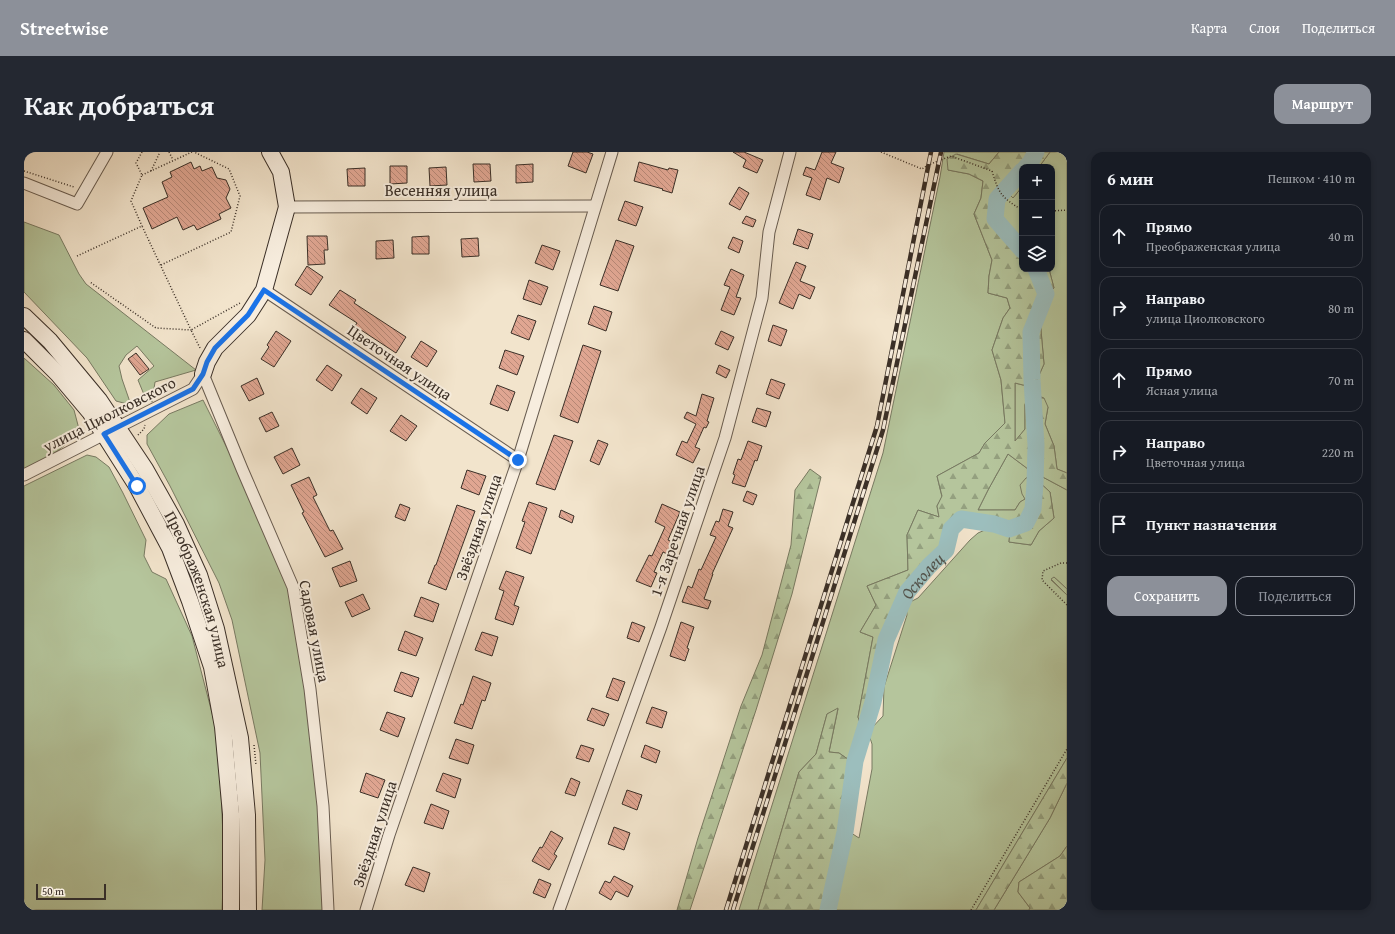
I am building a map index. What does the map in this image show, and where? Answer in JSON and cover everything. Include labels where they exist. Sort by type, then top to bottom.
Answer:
[{"type":"main road","points":[[205,368],[215,348],[248,315],[264,290],[287,207],[281,172],[270,152]]},
{"type":"main road","name":"Преображенская улица","points":[[24,316],[50,341],[99,400],[110,430],[137,486],[170,548],[190,601],[212,667],[223,727],[231,814],[231,910]]},
{"type":"main road","name":"Преображенская улица","points":[[24,340],[58,374],[90,412],[110,430],[145,469],[176,524],[199,575],[216,630],[240,738],[247,815],[248,910]]},
{"type":"street","points":[[24,183],[77,204],[107,152]]},
{"type":"street","name":"Звёздная улица","points":[[366,910],[392,827],[518,460],[612,152]]},
{"type":"street","name":"1-я Заречная улица","points":[[559,910],[661,627],[725,438],[762,298],[768,232],[790,152]]},
{"type":"street","name":"Весенняя улица","points":[[287,207],[595,206]]},
{"type":"street","name":"Цветочная улица","points":[[264,290],[518,460]]},
{"type":"street","name":"улица Циолковского","points":[[24,475],[193,389],[205,368]]},
{"type":"street","name":"Садовая улица","points":[[205,368],[242,469],[293,587],[310,690],[323,806],[328,910]]},
{"type":"path","points":[[142,152],[136,163],[142,175]]},
{"type":"path","points":[[151,171],[160,152]]},
{"type":"path","points":[[169,152],[173,160]]},
{"type":"path","points":[[161,265],[231,232],[240,196],[229,169],[193,152],[142,175],[130,201],[191,330],[205,368]]},
{"type":"path","points":[[881,152],[922,169],[928,164],[951,156],[992,171],[997,189],[1008,201],[1019,208]]},
{"type":"path","points":[[24,171],[76,188]]},
{"type":"path","points":[[1055,211],[1067,210]]},
{"type":"path","points":[[77,256],[142,226]]},
{"type":"path","points":[[90,282],[156,328],[191,330],[244,301]]},
{"type":"path","points":[[1067,563],[1061,563],[1043,571],[1042,580],[1067,605]]},
{"type":"path","points":[[971,910],[1067,749]]},
{"type":"green space","points":[[944,152],[999,152],[989,164],[957,154],[948,170],[969,174],[983,181],[981,198],[974,214],[992,260],[988,293],[1007,298],[1010,308],[1003,318],[992,350],[1001,380],[1005,423],[985,443],[979,453],[937,476],[942,497],[937,506],[939,517],[918,510],[907,535],[908,570],[867,586],[876,605],[860,632],[873,637],[858,717],[862,729],[852,762],[839,753],[829,752],[838,709],[827,714],[816,754],[799,772],[758,910],[739,910],[883,453]]},
{"type":"green space","points":[[999,152],[1031,152],[1023,164],[1019,164],[1019,168],[1004,182],[995,194],[992,203],[992,220],[1019,250],[1019,272],[1032,272],[1041,300],[1029,331],[1029,385],[1015,383],[1015,441],[1025,429],[1025,404],[1030,395],[1032,472],[1008,454],[978,510],[1015,510],[1020,502],[1025,499],[1020,485],[1026,478],[1033,477],[1034,488],[1031,506],[1025,522],[1010,528],[994,522],[961,518],[949,528],[944,549],[905,591],[884,640],[870,702],[862,729],[858,717],[873,637],[860,632],[876,605],[867,586],[908,570],[907,535],[918,510],[939,517],[937,506],[942,496],[937,476],[979,453],[985,443],[1005,423],[1001,380],[992,350],[1003,318],[1010,308],[1007,298],[988,293],[992,260],[974,214],[981,198],[983,181],[969,174],[948,170],[947,159],[956,154],[989,164]]},
{"type":"green space","points":[[1041,152],[1050,152],[1041,164],[1033,164]]},
{"type":"green space","points":[[1050,152],[1067,152],[1067,473],[1057,469],[1054,446],[1045,424],[1048,407],[1036,395],[1036,382],[1044,364],[1040,319],[1049,292],[1054,288],[1050,272],[1055,272],[1055,164],[1041,164]]},
{"type":"green space","points":[[1019,181],[1019,191],[1013,198],[1008,193]]},
{"type":"green space","points":[[1019,191],[1019,241],[998,219],[999,200],[1008,193],[1013,198]]},
{"type":"green space","points":[[24,222],[59,235],[79,274],[86,284],[196,370],[155,382],[152,402],[145,397],[138,380],[154,366],[137,346],[126,355],[119,366],[131,405],[116,401],[87,358],[24,292]]},
{"type":"green space","points":[[1041,272],[1050,272],[1054,288],[1049,292]]},
{"type":"green space","points":[[1040,319],[1044,364],[1036,382],[1034,332]]},
{"type":"green space","points":[[24,358],[54,385],[74,410],[79,429],[60,449],[24,469]]},
{"type":"green space","points":[[1015,383],[1029,385],[1030,395],[1025,405],[1025,429],[1015,442]]},
{"type":"green space","points":[[1036,395],[1044,398],[1048,407],[1045,424],[1054,446],[1057,469],[1067,473],[1067,490],[1039,475]]},
{"type":"green space","points":[[203,400],[273,540],[294,594],[302,637],[328,910],[262,910],[265,860],[260,753],[232,620],[219,583],[147,444],[147,435],[169,414]]},
{"type":"green space","points":[[1008,454],[1032,472],[1033,477],[1026,478],[1026,499],[1020,502],[1015,510],[978,510],[988,490]]},
{"type":"green space","points":[[87,455],[96,457],[109,467],[146,540],[144,556],[152,572],[166,579],[192,636],[219,740],[224,862],[222,910],[24,910],[24,486]]},
{"type":"green space","points":[[810,469],[821,477],[792,594],[756,710],[690,910],[677,910],[698,838],[741,706],[762,655],[791,545],[795,490]]},
{"type":"green space","points":[[1039,475],[1067,490],[1067,589],[1054,577],[1051,580],[1067,595],[1067,758],[976,910],[830,910],[848,831],[859,838],[872,769],[872,744],[868,732],[883,716],[884,687],[907,615],[906,604],[918,598],[978,533],[994,526],[1010,532],[1009,542],[1031,545],[1039,531],[1054,518],[1050,492],[1038,481]]},
{"type":"green space","points":[[1038,481],[1050,492],[1054,518],[1039,531],[1031,545],[1009,542],[1010,532],[1029,523],[1035,509]]},
{"type":"green space","points":[[1054,577],[1067,589],[1067,595],[1051,579]]},
{"type":"green space","points":[[838,708],[829,752],[839,753],[852,762],[841,831],[824,910],[758,910],[799,772],[816,754],[827,714]]},
{"type":"green space","points":[[1067,758],[1067,783],[1050,818],[994,910],[976,910]]},
{"type":"green space","points":[[1067,783],[1067,846],[1060,856],[1019,882],[1018,892],[1030,908],[1029,910],[994,910],[1050,818]]},
{"type":"green space","points":[[1067,846],[1067,910],[1029,910],[1030,908],[1018,892],[1019,882],[1060,856]]},
{"type":"building","points":[[573,152],[587,152],[593,154],[586,173],[568,166]]},
{"type":"building","points":[[733,152],[744,152],[763,160],[757,173],[743,167],[746,160]]},
{"type":"building","points":[[822,152],[836,152],[831,163],[844,168],[839,183],[827,178],[820,200],[806,195],[812,178],[803,175],[806,167],[815,170]]},
{"type":"building","points":[[191,162],[194,169],[200,166],[202,171],[212,167],[217,178],[226,180],[230,189],[226,198],[231,208],[219,214],[221,219],[197,230],[194,225],[183,230],[177,217],[152,229],[143,208],[168,197],[162,182],[172,177],[170,172]]},
{"type":"building","points":[[639,162],[668,170],[669,168],[678,170],[672,193],[634,181]]},
{"type":"building","points":[[473,164],[490,164],[491,181],[474,182]]},
{"type":"building","points":[[533,164],[533,182],[516,183],[516,165]]},
{"type":"building","points":[[390,166],[407,166],[407,183],[390,184]]},
{"type":"building","points":[[446,167],[447,185],[430,186],[429,168]]},
{"type":"building","points":[[365,168],[365,186],[348,186],[347,169]]},
{"type":"building","points":[[739,187],[749,193],[740,210],[729,204]]},
{"type":"building","points":[[625,201],[643,207],[636,226],[618,220]]},
{"type":"building","points":[[746,216],[756,220],[753,227],[742,223]]},
{"type":"building","points":[[798,229],[813,234],[808,249],[793,244]]},
{"type":"building","points":[[307,236],[327,236],[328,250],[324,250],[325,264],[308,265]]},
{"type":"building","points":[[429,236],[429,254],[412,254],[412,237]]},
{"type":"building","points":[[733,237],[743,241],[739,253],[728,248]]},
{"type":"building","points":[[478,238],[479,256],[462,257],[461,239]]},
{"type":"building","points":[[393,240],[394,258],[376,259],[376,241]]},
{"type":"building","points":[[616,240],[634,246],[618,291],[600,285]]},
{"type":"building","points":[[542,245],[560,251],[553,270],[535,263]]},
{"type":"building","points":[[796,262],[806,266],[800,281],[815,287],[810,299],[799,294],[793,309],[779,303]]},
{"type":"building","points":[[307,266],[323,277],[311,295],[295,285]]},
{"type":"building","points":[[731,269],[744,275],[736,297],[741,298],[734,315],[721,310],[730,287],[724,285]]},
{"type":"building","points":[[529,280],[548,287],[541,305],[523,299]]},
{"type":"building","points":[[340,290],[356,300],[354,303],[406,337],[396,353],[355,326],[357,323],[329,305]]},
{"type":"building","points":[[594,306],[612,312],[606,331],[588,324]]},
{"type":"building","points":[[518,315],[536,321],[529,340],[511,333]]},
{"type":"building","points":[[773,325],[787,330],[781,346],[768,341]]},
{"type":"building","points":[[276,331],[291,341],[274,367],[261,359],[269,347],[267,345]]},
{"type":"building","points":[[721,331],[734,337],[728,350],[715,344]]},
{"type":"building","points":[[421,341],[437,351],[427,367],[411,357]]},
{"type":"building","points":[[583,345],[601,351],[578,423],[560,416]]},
{"type":"building","points":[[505,350],[524,356],[517,375],[499,368]]},
{"type":"building","points":[[136,353],[149,369],[140,375],[128,359]]},
{"type":"building","points":[[327,365],[342,375],[332,391],[316,380]]},
{"type":"building","points":[[719,365],[730,370],[726,378],[716,373]]},
{"type":"building","points":[[257,378],[264,394],[249,401],[241,386]]},
{"type":"building","points":[[771,379],[785,384],[779,399],[766,394]]},
{"type":"building","points":[[497,385],[515,392],[508,411],[490,404]]},
{"type":"building","points":[[361,388],[377,398],[367,414],[351,403]]},
{"type":"building","points":[[702,394],[714,398],[707,421],[709,422],[706,428],[704,427],[695,447],[700,449],[693,463],[676,455],[682,441],[687,443],[696,424],[684,418],[687,412],[696,416]]},
{"type":"building","points":[[757,408],[771,412],[766,427],[752,422]]},
{"type":"building","points":[[272,412],[279,426],[266,432],[259,418]]},
{"type":"building","points":[[401,415],[417,426],[406,441],[390,431]]},
{"type":"building","points":[[554,435],[573,441],[555,490],[536,484]]},
{"type":"building","points":[[598,440],[608,444],[599,465],[590,461]]},
{"type":"building","points":[[748,441],[762,446],[745,487],[732,483],[735,475],[733,474],[738,459],[741,460]]},
{"type":"building","points":[[292,448],[300,465],[283,474],[274,457]]},
{"type":"building","points":[[467,470],[486,476],[479,495],[461,488]]},
{"type":"building","points":[[309,477],[317,495],[313,497],[330,531],[333,530],[343,549],[325,557],[302,513],[304,512],[291,485]]},
{"type":"building","points":[[747,491],[757,495],[753,505],[743,501]]},
{"type":"building","points":[[529,502],[547,508],[531,554],[516,548],[525,522],[522,521]]},
{"type":"building","points":[[400,504],[410,508],[405,521],[395,517]]},
{"type":"building","points":[[662,504],[680,512],[668,540],[672,542],[667,554],[663,552],[654,572],[657,573],[651,587],[636,581],[649,555],[652,556],[665,527],[655,522]]},
{"type":"building","points":[[457,505],[475,511],[446,590],[428,583],[436,565]]},
{"type":"building","points":[[723,509],[733,512],[728,526],[733,528],[712,574],[704,599],[711,601],[708,609],[682,602],[688,586],[692,588],[699,569],[701,570],[716,537],[710,535],[716,521],[719,522]]},
{"type":"building","points":[[561,510],[574,516],[572,523],[559,517]]},
{"type":"building","points":[[350,561],[357,581],[340,587],[332,568]]},
{"type":"building","points":[[506,571],[524,577],[514,605],[519,607],[513,625],[495,619],[504,591],[499,589]]},
{"type":"building","points":[[363,594],[370,609],[352,617],[345,602]]},
{"type":"building","points":[[421,597],[439,604],[433,622],[414,616]]},
{"type":"building","points":[[632,622],[645,627],[639,642],[627,638]]},
{"type":"building","points":[[681,622],[694,627],[687,648],[689,649],[685,661],[670,656]]},
{"type":"building","points":[[405,631],[423,638],[416,656],[398,650]]},
{"type":"building","points":[[482,632],[498,637],[492,656],[475,650]]},
{"type":"building","points":[[401,672],[419,678],[412,697],[394,691]]},
{"type":"building","points":[[473,676],[491,683],[485,701],[482,700],[472,729],[454,723],[461,704],[463,705]]},
{"type":"building","points":[[613,678],[625,682],[618,701],[606,697]]},
{"type":"building","points":[[652,707],[667,712],[662,728],[646,723]]},
{"type":"building","points":[[592,708],[609,714],[604,726],[587,720]]},
{"type":"building","points":[[387,712],[405,718],[398,737],[380,730]]},
{"type":"building","points":[[456,739],[474,745],[468,764],[449,758]]},
{"type":"building","points":[[581,745],[594,749],[589,762],[576,758]]},
{"type":"building","points":[[645,745],[660,751],[656,763],[641,757]]},
{"type":"building","points":[[366,773],[385,780],[378,798],[360,792]]},
{"type":"building","points":[[443,773],[461,779],[455,798],[436,791]]},
{"type":"building","points":[[571,778],[580,782],[575,796],[565,793]]},
{"type":"building","points":[[627,790],[642,795],[637,810],[622,804]]},
{"type":"building","points":[[431,804],[449,811],[443,829],[424,823]]},
{"type":"building","points":[[614,827],[630,833],[624,850],[608,844]]},
{"type":"building","points":[[551,831],[563,838],[554,854],[557,856],[549,870],[532,861],[540,847],[542,848]]},
{"type":"building","points":[[413,867],[430,873],[424,892],[405,885]]},
{"type":"building","points":[[614,876],[633,886],[628,897],[616,891],[611,900],[599,893],[605,881],[610,883]]},
{"type":"building","points":[[539,879],[551,884],[545,898],[533,893]]},
{"type":"waterway","name":"Осколец","points":[[1029,164],[1036,152]]},
{"type":"waterway","name":"Осколец","points":[[1019,174],[997,199],[995,219],[1019,247]]},
{"type":"waterway","name":"Осколец","points":[[828,910],[845,832],[855,761],[873,702],[886,640],[907,592],[929,566],[946,550],[951,529],[961,519],[994,524],[1009,529],[1026,523],[1033,509],[1036,445],[1031,332],[1046,294],[1037,272]]},
{"type":"railway","points":[[726,910],[877,426],[931,152]]},
{"type":"railway","points":[[733,910],[883,430],[941,152]]},
{"type":"route","points":[[137,486],[104,434],[193,389],[203,374],[207,362],[215,348],[248,315],[264,290],[518,460]]}]
